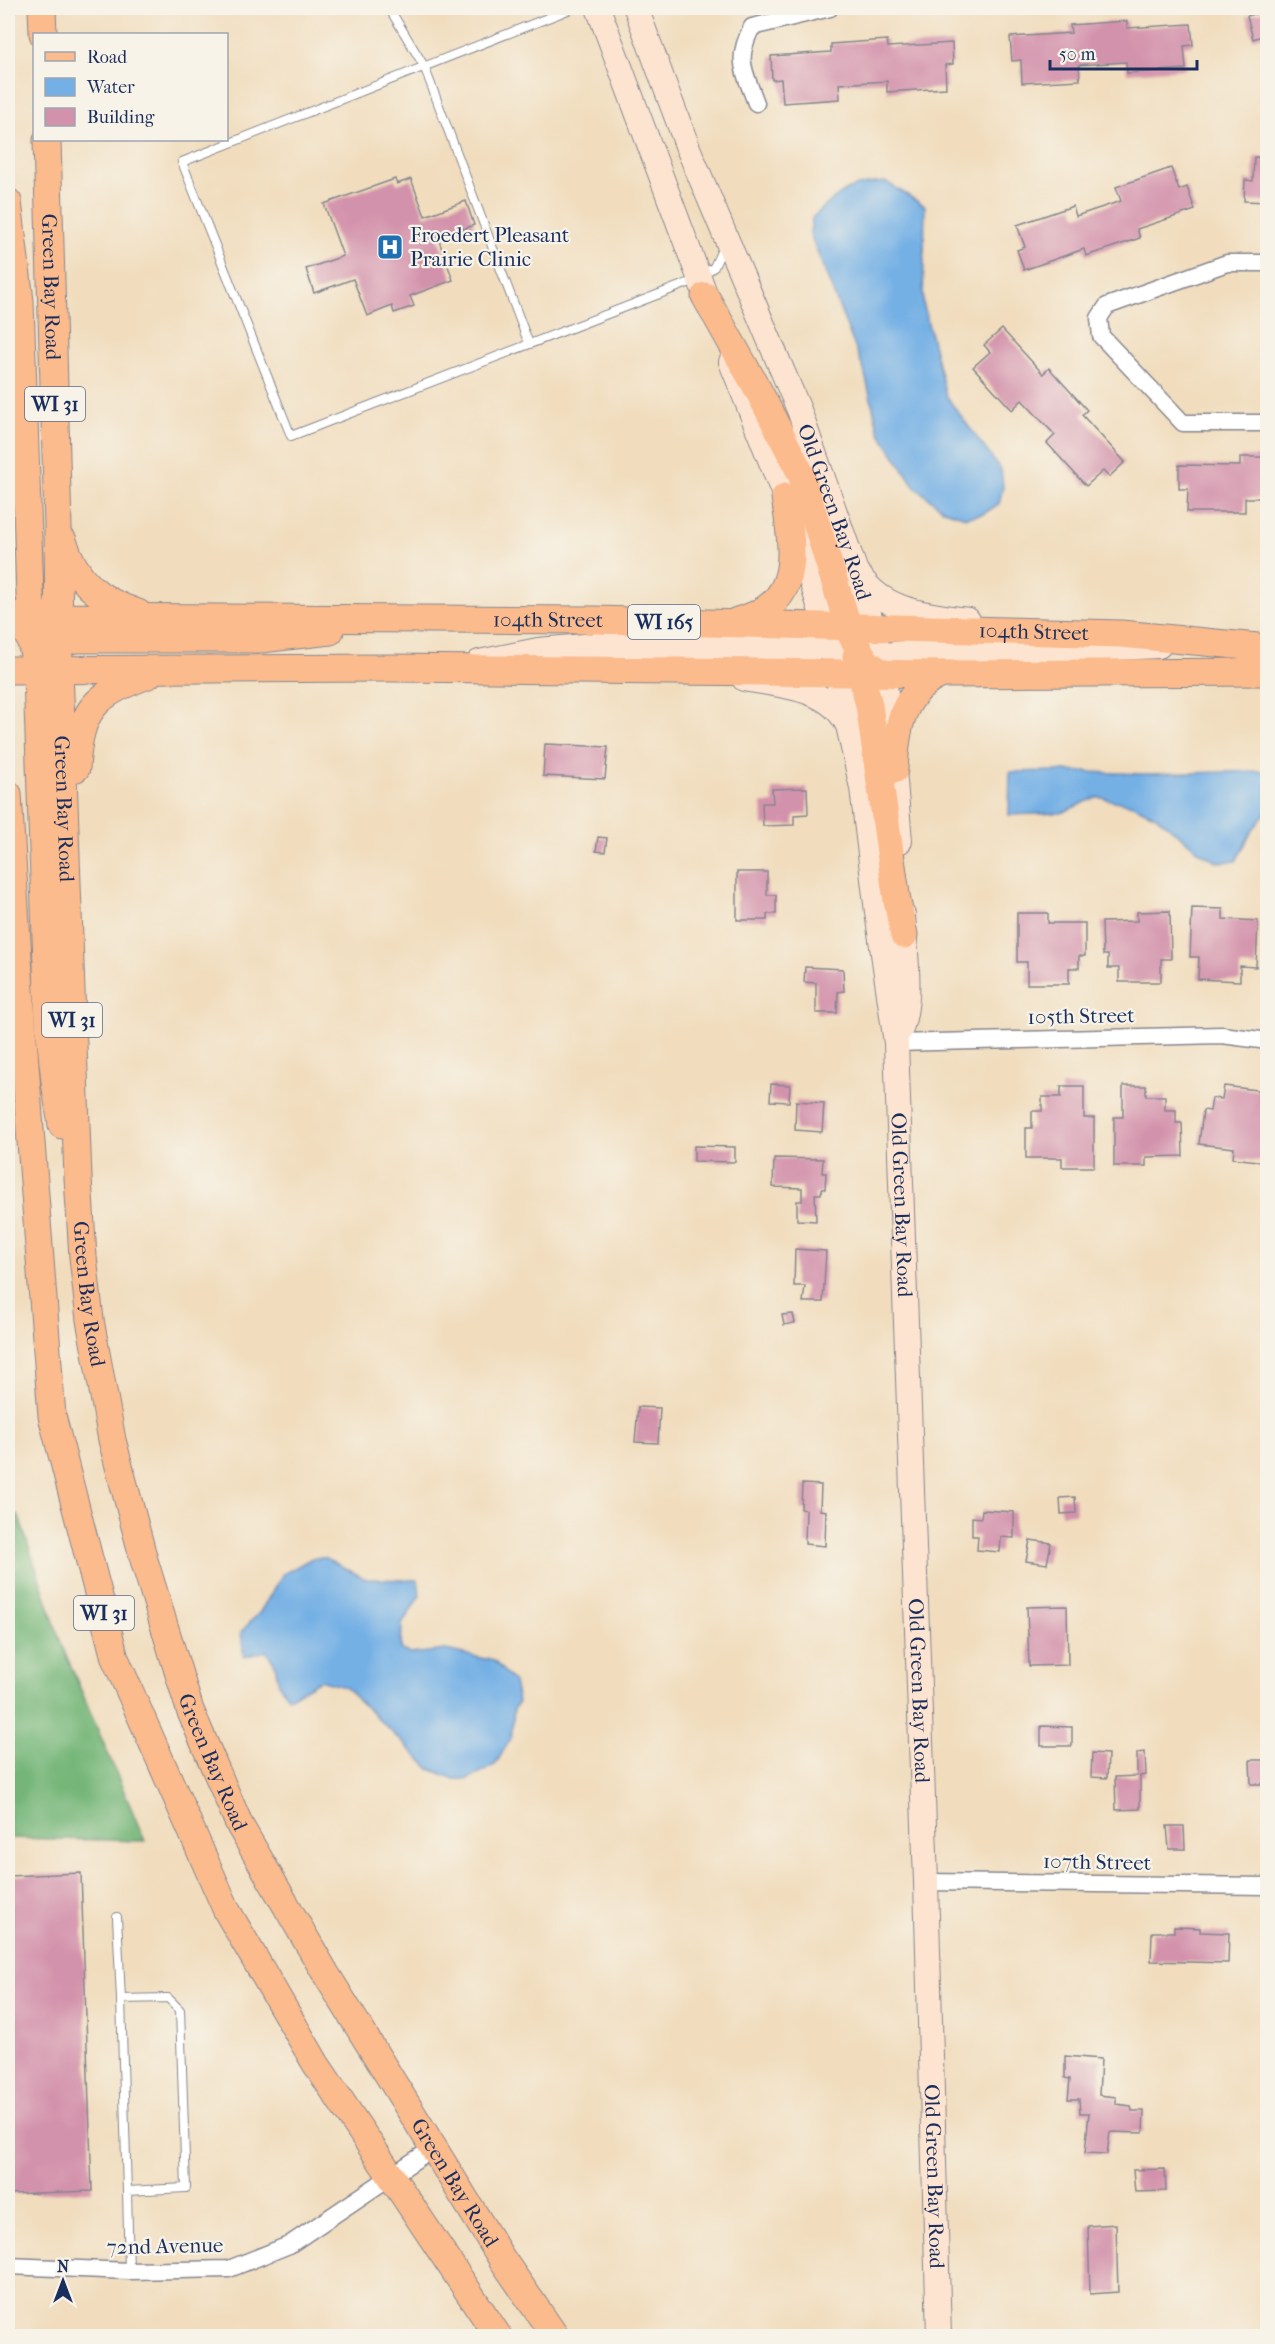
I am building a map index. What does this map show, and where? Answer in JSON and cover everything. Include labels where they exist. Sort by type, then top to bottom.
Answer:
[{"type":"main road","points":[[42,8],[43,33]]},
{"type":"main road","name":"Green Bay Road","points":[[47,141],[58,527],[34,638],[65,833],[80,1208],[90,1320],[112,1440],[144,1560],[190,1710],[240,1826],[332,1984],[433,2148],[502,2259],[555,2337]]},
{"type":"main road","points":[[8,202],[20,306],[50,1045],[57,1099],[80,1208]]},
{"type":"main road","points":[[702,287],[801,474],[855,650],[871,718],[904,935]]},
{"type":"main road","points":[[727,624],[749,618],[763,611],[777,598],[787,582],[792,567],[793,553],[785,497]]},
{"type":"main road","points":[[58,527],[70,562],[84,581],[112,602],[153,617]]},
{"type":"main road","name":"104th Street","points":[[8,670],[34,638],[153,617],[526,618],[727,624],[855,650],[943,674],[1268,672]]},
{"type":"main road","points":[[8,660],[34,638],[199,641],[261,639],[417,618]]},
{"type":"main road","name":"104th Street","points":[[34,638],[163,669],[453,668],[716,671],[855,650],[1048,632],[1137,635],[1268,648]]},
{"type":"main road","points":[[65,833],[72,821],[79,736],[88,713],[111,691],[163,669]]},
{"type":"main road","points":[[894,770],[898,731],[909,701],[926,682],[943,674]]},
{"type":"main road","name":"Green Bay Road","points":[[8,794],[23,1038],[52,1416],[116,1658],[227,1911],[316,2064],[498,2337]]},
{"type":"street","name":"Old Green Bay Road","points":[[598,8],[702,287],[785,497],[855,650],[894,770],[906,1010],[896,1043]]},
{"type":"street","name":"Old Green Bay Road","points":[[636,8],[688,148],[799,410],[855,568],[855,650],[850,730],[863,796],[896,1043],[926,1882],[939,2337]]},
{"type":"street","points":[[756,103],[743,68],[742,46],[752,27],[830,8]]},
{"type":"street","points":[[1268,263],[1227,263],[1107,306],[1099,318],[1101,336],[1183,423],[1268,423]]},
{"type":"street","points":[[855,568],[876,594],[889,603],[908,609],[1048,632]]},
{"type":"street","points":[[453,668],[527,652],[596,645],[925,651],[1090,650],[1204,642]]},
{"type":"street","points":[[716,671],[824,698],[838,709],[850,730]]},
{"type":"street","name":"105th Street","points":[[896,1043],[1222,1035],[1268,1041]]},
{"type":"street","name":"107th Street","points":[[926,1882],[1268,1886]]},
{"type":"street","name":"72nd Avenue","points":[[8,2266],[129,2271],[229,2269],[290,2245],[433,2148]]},
{"type":"lane","points":[[400,8],[390,9],[424,66],[529,344]]},
{"type":"lane","points":[[573,8],[182,162],[291,436],[529,344],[702,287],[709,272],[717,264],[726,237]]},
{"type":"lane","points":[[117,1917],[129,2271]]},
{"type":"lane","points":[[121,1999],[168,1998],[180,2010],[186,2188],[127,2191]]},
{"type":"green space","points":[[8,1514],[18,1514],[61,1643],[145,1841],[8,1838]]},
{"type":"water","points":[[886,182],[925,206],[923,303],[946,396],[1001,470],[1003,487],[999,504],[983,514],[966,517],[944,510],[915,487],[879,432],[864,370],[810,234],[812,218],[845,191],[862,185]]},
{"type":"water","points":[[1267,771],[1267,811],[1252,831],[1236,861],[1217,862],[1200,852],[1156,816],[1133,805],[1097,797],[1061,813],[1009,815],[1010,772],[1144,774]]},
{"type":"water","points":[[312,1558],[326,1558],[366,1579],[418,1580],[420,1595],[402,1624],[401,1649],[410,1654],[446,1650],[494,1661],[514,1682],[518,1702],[514,1709],[511,1738],[495,1765],[468,1779],[454,1779],[430,1769],[345,1687],[320,1680],[289,1698],[279,1685],[275,1664],[266,1651],[244,1657],[241,1632],[260,1612],[283,1574]]},
{"type":"building","points":[[1268,10],[1267,55],[1262,36],[1253,39],[1247,16]]},
{"type":"building","points":[[1127,21],[1127,28],[1191,24],[1193,45],[1184,46],[1186,69],[1127,73],[1126,62],[1079,65],[1080,80],[1022,83],[1021,60],[1012,61],[1010,37],[1071,33],[1070,25]]},
{"type":"building","points":[[887,40],[888,47],[952,43],[953,64],[945,65],[946,88],[887,92],[887,81],[839,84],[840,99],[783,103],[781,79],[772,80],[771,56],[831,52],[831,44]]},
{"type":"building","points":[[1254,157],[1268,158],[1268,202],[1244,201],[1245,180],[1253,181]]},
{"type":"building","points":[[1171,168],[1179,190],[1187,187],[1195,210],[1137,229],[1140,238],[1086,256],[1084,249],[1024,270],[1017,250],[1025,247],[1017,225],[1073,206],[1076,216],[1121,201],[1116,187]]},
{"type":"building","name":"Froedert Pleasant Prairie Clinic","points":[[395,179],[397,184],[411,179],[425,216],[466,201],[474,225],[438,238],[453,280],[410,296],[414,306],[394,313],[392,306],[367,316],[353,279],[314,293],[306,269],[343,256],[324,204]]},
{"type":"building","points":[[1002,329],[1043,374],[1049,368],[1087,410],[1082,415],[1125,462],[1109,477],[1103,471],[1086,486],[1047,443],[1055,435],[1022,400],[1012,410],[973,367],[990,352],[984,345]]},
{"type":"building","points":[[1240,457],[1268,457],[1268,498],[1245,498],[1245,512],[1187,512],[1188,489],[1179,489],[1179,465],[1240,466]]},
{"type":"building","points":[[545,744],[608,747],[605,779],[543,776]]},
{"type":"building","points":[[807,788],[808,814],[794,815],[794,825],[763,826],[762,803],[773,803],[772,789]]},
{"type":"building","points":[[598,837],[607,838],[605,852],[596,851]]},
{"type":"building","points":[[737,872],[767,872],[767,895],[776,895],[776,914],[767,914],[767,920],[737,920]]},
{"type":"building","points":[[1192,908],[1223,909],[1223,919],[1258,921],[1256,967],[1240,966],[1240,981],[1198,979],[1199,957],[1190,957]]},
{"type":"building","points":[[1170,911],[1171,959],[1161,959],[1161,982],[1119,982],[1119,968],[1108,968],[1108,955],[1103,955],[1102,922],[1137,921],[1137,912]]},
{"type":"building","points":[[1017,913],[1048,913],[1048,923],[1085,923],[1085,956],[1079,956],[1079,968],[1069,968],[1069,984],[1027,984],[1027,962],[1017,962]]},
{"type":"building","points":[[805,967],[843,969],[844,991],[838,992],[837,1013],[816,1013],[816,983],[804,982]]},
{"type":"building","points":[[771,1084],[790,1085],[789,1102],[770,1101]]},
{"type":"building","points":[[1061,1086],[1084,1086],[1084,1118],[1094,1118],[1094,1167],[1062,1167],[1062,1158],[1026,1158],[1026,1128],[1032,1128],[1032,1111],[1042,1111],[1042,1097],[1061,1097]]},
{"type":"building","points":[[1123,1086],[1146,1086],[1146,1096],[1165,1096],[1165,1110],[1176,1110],[1176,1123],[1182,1123],[1183,1156],[1146,1157],[1146,1166],[1114,1166],[1114,1117],[1123,1117]]},
{"type":"building","points":[[1224,1086],[1265,1091],[1262,1114],[1268,1115],[1266,1162],[1233,1158],[1234,1148],[1199,1144],[1203,1110],[1210,1111],[1212,1098],[1222,1099]]},
{"type":"building","points":[[796,1101],[824,1103],[822,1132],[795,1130]]},
{"type":"building","points":[[694,1146],[735,1147],[735,1162],[694,1161]]},
{"type":"building","points":[[774,1158],[823,1159],[822,1173],[826,1173],[825,1189],[822,1189],[821,1194],[815,1194],[816,1221],[797,1220],[797,1201],[802,1201],[802,1188],[773,1187]]},
{"type":"building","points":[[795,1249],[826,1251],[823,1302],[803,1302],[805,1286],[794,1286]]},
{"type":"building","points":[[793,1314],[795,1323],[784,1325],[782,1315]]},
{"type":"building","points":[[638,1407],[660,1408],[658,1443],[635,1442]]},
{"type":"building","points":[[802,1484],[821,1485],[820,1510],[826,1511],[825,1546],[805,1544],[806,1510],[801,1509]]},
{"type":"building","points":[[1075,1497],[1076,1513],[1061,1514],[1060,1498]]},
{"type":"building","points":[[982,1510],[1014,1512],[1014,1538],[1001,1537],[1000,1552],[977,1550],[978,1536],[972,1536],[972,1517],[981,1518]]},
{"type":"building","points":[[1030,1540],[1051,1543],[1047,1564],[1026,1561]]},
{"type":"building","points":[[1067,1606],[1068,1665],[1029,1666],[1027,1607]]},
{"type":"building","points":[[1041,1726],[1072,1727],[1072,1746],[1041,1746]]},
{"type":"building","points":[[1145,1752],[1146,1775],[1140,1776],[1140,1809],[1116,1810],[1115,1777],[1137,1776],[1137,1753]]},
{"type":"building","points":[[1092,1753],[1108,1754],[1107,1778],[1091,1777]]},
{"type":"building","points":[[1250,1760],[1268,1760],[1268,1784],[1251,1784]]},
{"type":"building","points":[[1167,1826],[1184,1826],[1185,1849],[1169,1849]]},
{"type":"building","points":[[81,1873],[92,2191],[8,2194],[8,1876]]},
{"type":"building","points":[[1174,1927],[1200,1928],[1200,1932],[1229,1933],[1228,1963],[1151,1961],[1152,1932],[1174,1932]]},
{"type":"building","points":[[1065,2056],[1101,2059],[1099,2095],[1116,2097],[1116,2104],[1131,2106],[1132,2111],[1144,2111],[1143,2133],[1110,2132],[1107,2154],[1085,2153],[1089,2113],[1080,2113],[1079,2099],[1068,2099],[1070,2079],[1065,2078]]},
{"type":"building","points":[[1165,2169],[1166,2191],[1135,2192],[1133,2170]]},
{"type":"building","points":[[1116,2224],[1118,2292],[1090,2294],[1088,2226]]},
{"type":"place","name":"Froedert Pleasant Prairie Clinic","points":[[390,247]]}]
